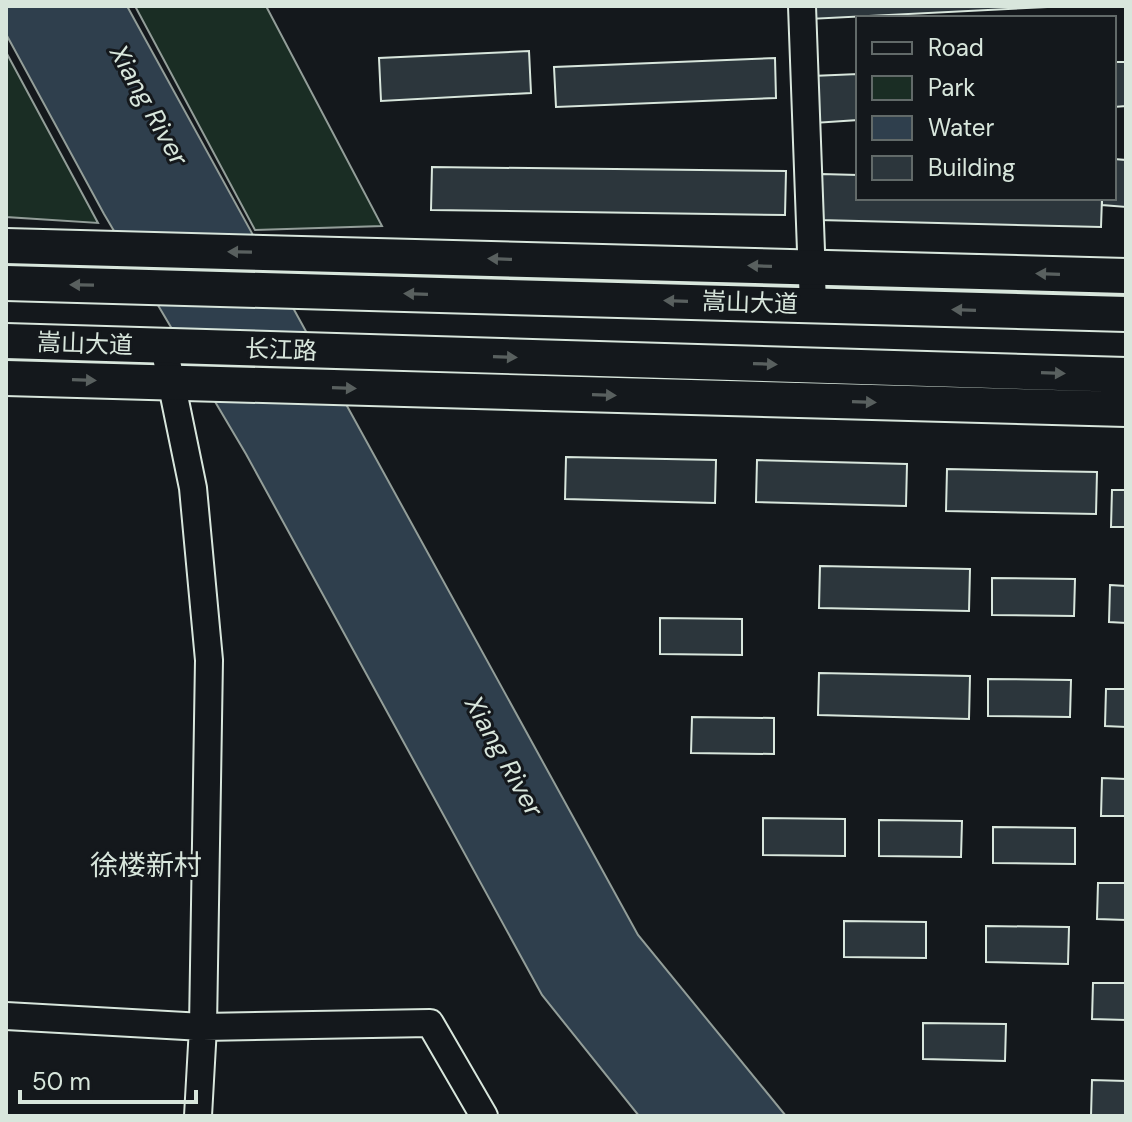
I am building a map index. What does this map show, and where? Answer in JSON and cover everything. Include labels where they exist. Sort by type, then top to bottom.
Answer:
[{"type":"main road","points":[[6,246],[1126,276]]},
{"type":"main road","name":"嵩山大道","points":[[6,283],[1126,314]]},
{"type":"main road","name":"嵩山大道","points":[[6,341],[164,347]]},
{"type":"main road","name":"长江路","points":[[164,347],[1126,375]]},
{"type":"main road","points":[[6,378],[1126,409]]},
{"type":"street","points":[[802,6],[813,305]]},
{"type":"street","points":[[164,347],[193,488],[209,660],[203,1027],[198,1116]]},
{"type":"street","points":[[6,1016],[203,1027],[430,1023],[484,1116]]},
{"type":"green space","points":[[135,6],[266,6],[382,226],[255,230]]},
{"type":"green space","points":[[6,52],[98,223],[6,217]]},
{"type":"water","name":"Xiang River","points":[[6,6],[127,6],[638,935],[786,1116],[639,1116],[542,995],[246,454],[104,214],[6,34]]},
{"type":"building","points":[[808,6],[1068,6],[856,16],[809,19]]},
{"type":"building","points":[[529,51],[531,93],[381,101],[379,58]]},
{"type":"building","points":[[775,58],[776,98],[556,107],[554,67]]},
{"type":"building","points":[[1116,62],[1126,62],[1126,106],[1116,107]]},
{"type":"building","points":[[856,74],[856,120],[814,123],[812,76]]},
{"type":"building","points":[[1116,159],[1126,160],[1126,207],[1102,205],[1102,200],[1116,200]]},
{"type":"building","points":[[432,167],[786,171],[785,215],[431,210]]},
{"type":"building","points":[[821,174],[856,175],[856,200],[1102,200],[1101,227],[819,220]]},
{"type":"building","points":[[566,457],[716,460],[715,503],[565,499]]},
{"type":"building","points":[[757,460],[907,464],[906,506],[756,502]]},
{"type":"building","points":[[947,469],[1097,472],[1096,514],[946,511]]},
{"type":"building","points":[[1112,490],[1126,490],[1126,527],[1111,527]]},
{"type":"building","points":[[820,566],[970,569],[969,611],[819,608]]},
{"type":"building","points":[[992,578],[1075,579],[1074,616],[992,615]]},
{"type":"building","points":[[1110,585],[1126,586],[1126,623],[1109,622]]},
{"type":"building","points":[[660,618],[742,619],[742,655],[660,654]]},
{"type":"building","points":[[819,673],[970,676],[969,719],[818,715]]},
{"type":"building","points":[[988,679],[1071,680],[1070,717],[988,716]]},
{"type":"building","points":[[1106,689],[1126,689],[1126,727],[1105,726]]},
{"type":"building","points":[[692,717],[774,718],[774,754],[691,753]]},
{"type":"building","points":[[1102,778],[1126,779],[1126,816],[1101,816]]},
{"type":"building","points":[[763,818],[845,819],[845,856],[763,855]]},
{"type":"building","points":[[879,820],[962,821],[961,857],[879,856]]},
{"type":"building","points":[[993,827],[1075,828],[1075,864],[993,863]]},
{"type":"building","points":[[1098,883],[1126,883],[1126,920],[1097,919]]},
{"type":"building","points":[[844,921],[926,922],[926,958],[844,957]]},
{"type":"building","points":[[986,926],[1069,927],[1068,964],[986,962]]},
{"type":"building","points":[[1093,983],[1126,983],[1126,1020],[1092,1019]]},
{"type":"building","points":[[923,1023],[1006,1024],[1005,1061],[923,1059]]},
{"type":"building","points":[[1092,1080],[1126,1081],[1126,1116],[1091,1116]]},
{"type":"district","name":"徐楼新村","points":[[146,865]]}]
